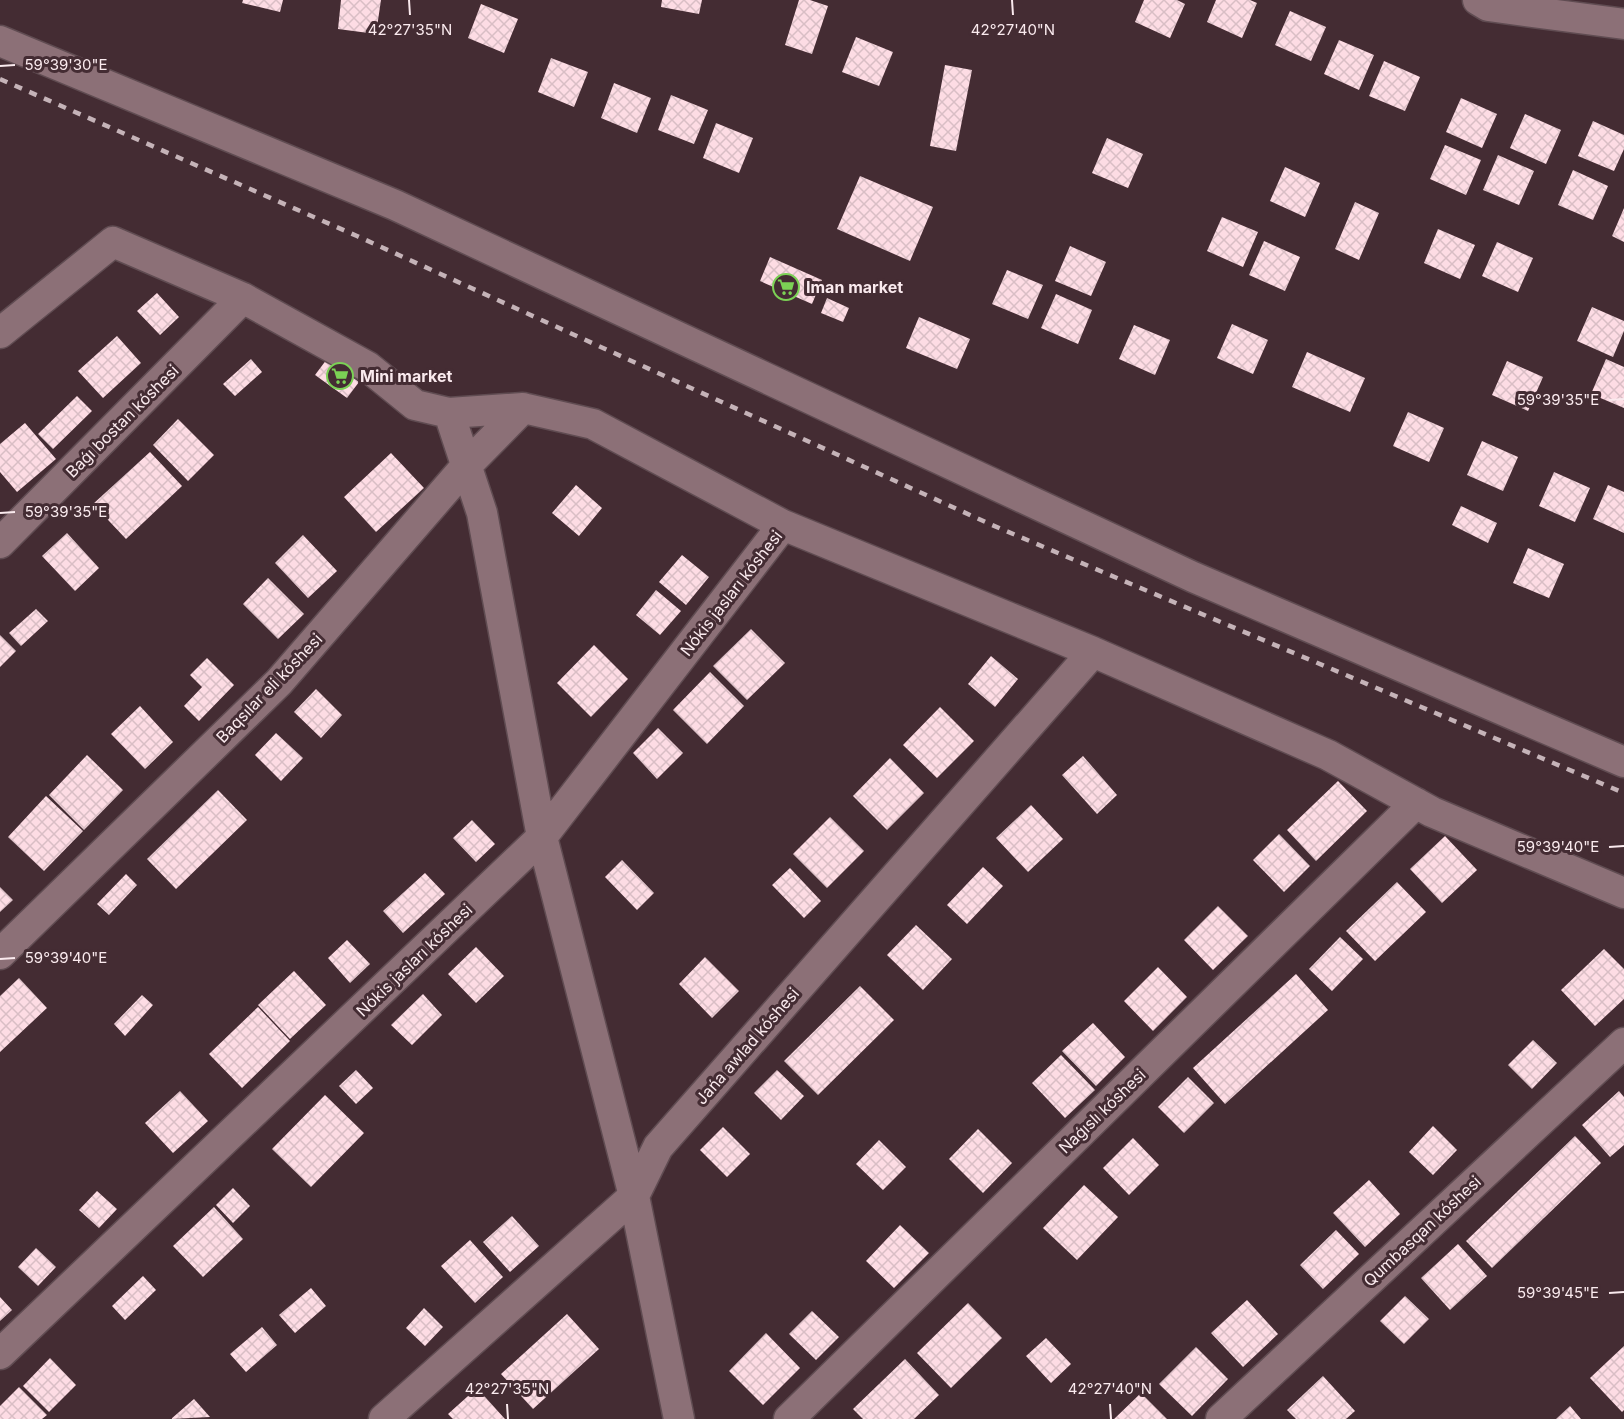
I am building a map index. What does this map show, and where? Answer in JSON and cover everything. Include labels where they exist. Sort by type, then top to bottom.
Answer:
[{"type":"street","points":[[1478,0],[1488,6],[1624,24]]},
{"type":"street","points":[[0,41],[395,205],[1192,577],[1624,762]]},
{"type":"street","points":[[0,333],[113,242],[243,298],[368,367],[416,405],[449,413],[523,408],[593,424],[783,525],[1093,652],[1328,755],[1416,803],[1624,893]]},
{"type":"street","name":"Baǵı bostan kóshesi","points":[[0,543],[243,298]]},
{"type":"street","name":"Baqsılar eli kóshesi","points":[[0,954],[279,682],[467,465],[523,408]]},
{"type":"street","points":[[449,413],[483,513],[543,837],[634,1196],[679,1419]]},
{"type":"street","name":"Nókis jasları kóshesi","points":[[0,1354],[543,837],[783,525]]},
{"type":"street","name":"Jańa awlad kóshesi","points":[[384,1419],[634,1196],[658,1147],[1093,652]]},
{"type":"street","name":"Naǵıslı kóshesi","points":[[789,1419],[1416,803]]},
{"type":"street","name":"Qumbasqan kóshesi","points":[[1221,1419],[1624,1043]]},
{"type":"building","points":[[243,0],[283,0],[280,12],[242,3]]},
{"type":"building","points":[[341,0],[381,0],[376,34],[338,29]]},
{"type":"building","points":[[662,0],[702,0],[699,14],[661,7]]},
{"type":"building","points":[[799,0],[810,0],[828,6],[812,54],[785,45]]},
{"type":"building","points":[[1144,0],[1177,0],[1185,4],[1170,38],[1135,22]]},
{"type":"building","points":[[1216,0],[1250,0],[1257,3],[1242,38],[1207,22]]},
{"type":"building","points":[[481,4],[518,19],[504,53],[468,38]]},
{"type":"building","points":[[1290,11],[1326,27],[1311,61],[1275,45]]},
{"type":"building","points":[[856,37],[893,52],[879,86],[842,72]]},
{"type":"building","points":[[1339,40],[1374,55],[1359,90],[1324,74]]},
{"type":"building","points":[[551,58],[588,72],[574,107],[538,92]]},
{"type":"building","points":[[1384,61],[1420,77],[1405,111],[1369,96]]},
{"type":"building","points":[[945,65],[972,70],[956,151],[930,146]]},
{"type":"building","points":[[614,83],[651,98],[637,133],[601,118]]},
{"type":"building","points":[[671,95],[708,110],[694,144],[658,130]]},
{"type":"building","points":[[1461,98],[1497,114],[1482,148],[1446,132]]},
{"type":"building","points":[[1525,114],[1561,130],[1546,164],[1510,148]]},
{"type":"building","points":[[1593,121],[1624,135],[1624,149],[1614,171],[1578,156]]},
{"type":"building","points":[[716,123],[753,138],[739,173],[703,158]]},
{"type":"building","points":[[1107,138],[1143,154],[1128,188],[1092,173]]},
{"type":"building","points":[[1445,145],[1481,160],[1466,195],[1430,179]]},
{"type":"building","points":[[1498,155],[1534,171],[1519,205],[1483,190]]},
{"type":"building","points":[[1285,167],[1320,183],[1305,217],[1270,201]]},
{"type":"building","points":[[1573,170],[1608,186],[1593,220],[1558,205]]},
{"type":"building","points":[[860,176],[933,207],[910,261],[837,229]]},
{"type":"building","points":[[1355,202],[1379,213],[1359,260],[1335,249]]},
{"type":"building","points":[[1624,208],[1624,242],[1612,236]]},
{"type":"building","points":[[1222,217],[1258,232],[1243,267],[1207,251]]},
{"type":"building","points":[[1438,229],[1475,245],[1460,279],[1424,263]]},
{"type":"building","points":[[1264,241],[1300,257],[1285,291],[1249,275]]},
{"type":"building","points":[[1497,242],[1533,258],[1518,292],[1482,276]]},
{"type":"building","points":[[1070,246],[1106,262],[1091,296],[1055,281]]},
{"type":"building","points":[[770,257],[822,280],[812,304],[760,281]]},
{"type":"building","points":[[1007,270],[1043,285],[1028,319],[992,304]]},
{"type":"building","points":[[157,293],[179,317],[160,335],[137,311]]},
{"type":"building","points":[[1056,294],[1092,310],[1078,344],[1041,328]]},
{"type":"building","points":[[827,298],[849,308],[843,322],[821,313]]},
{"type":"building","points":[[1592,307],[1624,321],[1624,331],[1613,357],[1577,341]]},
{"type":"building","points":[[919,317],[970,339],[957,369],[906,348]]},
{"type":"building","points":[[1232,324],[1268,340],[1253,374],[1217,358]]},
{"type":"building","points":[[1134,325],[1170,340],[1155,375],[1119,359]]},
{"type":"building","points":[[117,336],[141,363],[103,398],[78,371]]},
{"type":"building","points":[[1307,352],[1365,378],[1350,412],[1292,387]]},
{"type":"building","points":[[251,359],[262,372],[235,396],[223,384]]},
{"type":"building","points":[[327,359],[359,382],[347,398],[315,375]]},
{"type":"building","points":[[1606,359],[1624,367],[1624,408],[1591,394]]},
{"type":"building","points":[[1507,361],[1543,377],[1528,411],[1492,395]]},
{"type":"building","points":[[77,396],[92,411],[53,449],[38,434]]},
{"type":"building","points":[[1408,412],[1444,428],[1429,462],[1393,446]]},
{"type":"building","points":[[178,419],[214,455],[188,481],[153,445]]},
{"type":"building","points":[[25,423],[56,459],[17,492],[0,472],[0,444]]},
{"type":"building","points":[[1482,441],[1518,457],[1503,491],[1467,475]]},
{"type":"building","points":[[150,452],[182,486],[126,539],[93,504]]},
{"type":"building","points":[[391,453],[424,488],[376,532],[344,497]]},
{"type":"building","points":[[1554,472],[1590,488],[1575,522],[1539,506]]},
{"type":"building","points":[[576,485],[602,508],[579,536],[552,513]]},
{"type":"building","points":[[1608,485],[1624,492],[1624,533],[1593,519]]},
{"type":"building","points":[[1461,506],[1497,523],[1488,543],[1452,525]]},
{"type":"building","points":[[67,533],[99,568],[75,591],[42,556]]},
{"type":"building","points":[[303,535],[337,571],[308,598],[275,563]]},
{"type":"building","points":[[1528,548],[1564,564],[1549,598],[1513,583]]},
{"type":"building","points":[[682,555],[709,577],[686,605],[659,582]]},
{"type":"building","points":[[268,578],[304,614],[278,639],[243,604]]},
{"type":"building","points":[[656,590],[681,611],[660,635],[636,615]]},
{"type":"building","points":[[36,609],[48,621],[21,646],[9,633]]},
{"type":"building","points":[[751,629],[785,663],[747,700],[713,666]]},
{"type":"building","points":[[0,635],[16,651],[0,667]]},
{"type":"building","points":[[594,645],[628,679],[591,717],[557,683]]},
{"type":"building","points":[[991,656],[1018,679],[995,707],[968,684]]},
{"type":"building","points":[[207,658],[234,685],[199,721],[184,706],[202,687],[190,675]]},
{"type":"building","points":[[710,672],[744,706],[707,744],[673,710]]},
{"type":"building","points":[[316,689],[342,715],[321,738],[294,712]]},
{"type":"building","points":[[140,706],[173,742],[145,769],[111,734]]},
{"type":"building","points":[[940,707],[974,741],[937,778],[903,745]]},
{"type":"building","points":[[658,728],[683,753],[657,779],[633,753]]},
{"type":"building","points":[[276,733],[303,758],[281,781],[255,755]]},
{"type":"building","points":[[87,755],[123,790],[84,830],[49,795]]},
{"type":"building","points":[[1083,756],[1117,795],[1097,814],[1062,775]]},
{"type":"building","points":[[890,758],[924,793],[887,830],[853,796]]},
{"type":"building","points":[[1338,781],[1367,811],[1316,861],[1287,830]]},
{"type":"building","points":[[218,790],[247,820],[176,889],[147,859]]},
{"type":"building","points":[[46,796],[83,831],[44,871],[8,837]]},
{"type":"building","points":[[1031,805],[1063,839],[1028,872],[996,838]]},
{"type":"building","points":[[830,817],[864,851],[827,888],[793,854]]},
{"type":"building","points":[[472,820],[495,844],[476,862],[453,838]]},
{"type":"building","points":[[1279,834],[1310,866],[1284,892],[1253,860]]},
{"type":"building","points":[[1445,836],[1477,870],[1442,903],[1410,869]]},
{"type":"building","points":[[622,860],[654,893],[637,910],[605,877]]},
{"type":"building","points":[[983,867],[1003,886],[967,924],[947,905]]},
{"type":"building","points":[[790,868],[821,901],[804,918],[772,885]]},
{"type":"building","points":[[425,873],[445,894],[403,933],[383,911]]},
{"type":"building","points":[[126,874],[137,885],[109,915],[97,904]]},
{"type":"building","points":[[1397,882],[1426,912],[1375,961],[1346,931]]},
{"type":"building","points":[[0,887],[13,900],[0,912]]},
{"type":"building","points":[[1218,906],[1248,936],[1213,970],[1184,940]]},
{"type":"building","points":[[916,925],[952,959],[923,990],[887,955]]},
{"type":"building","points":[[1340,937],[1363,959],[1332,991],[1309,969]]},
{"type":"building","points":[[347,940],[370,964],[350,983],[328,958]]},
{"type":"building","points":[[476,947],[504,976],[476,1003],[448,974]]},
{"type":"building","points":[[1604,949],[1624,969],[1624,999],[1595,1026],[1561,990]]},
{"type":"building","points":[[705,957],[739,991],[712,1018],[679,984]]},
{"type":"building","points":[[1158,967],[1187,997],[1153,1031],[1124,1001]]},
{"type":"building","points":[[294,971],[326,1005],[290,1039],[258,1005]]},
{"type":"building","points":[[1296,974],[1328,1010],[1225,1104],[1193,1068]]},
{"type":"building","points":[[19,978],[47,1008],[0,1052],[0,996]]},
{"type":"building","points":[[860,986],[894,1020],[818,1095],[784,1061]]},
{"type":"building","points":[[423,994],[442,1015],[412,1045],[391,1025]]},
{"type":"building","points":[[142,995],[153,1005],[125,1036],[114,1024]]},
{"type":"building","points":[[258,1007],[290,1041],[242,1088],[209,1054]]},
{"type":"building","points":[[1093,1023],[1125,1057],[1096,1086],[1062,1051]]},
{"type":"building","points":[[1533,1040],[1557,1063],[1532,1089],[1508,1065]]},
{"type":"building","points":[[1061,1055],[1095,1090],[1065,1118],[1032,1083]]},
{"type":"building","points":[[356,1070],[373,1088],[356,1104],[339,1086]]},
{"type":"building","points":[[777,1070],[804,1096],[781,1120],[754,1093]]},
{"type":"building","points":[[1188,1077],[1214,1103],[1184,1133],[1158,1107]]},
{"type":"building","points":[[180,1091],[208,1121],[173,1153],[145,1123]]},
{"type":"building","points":[[1619,1091],[1624,1097],[1624,1145],[1610,1157],[1582,1125]]},
{"type":"building","points":[[325,1095],[364,1133],[311,1187],[272,1149]]},
{"type":"building","points":[[1433,1126],[1457,1150],[1433,1175],[1409,1152]]},
{"type":"building","points":[[723,1127],[750,1154],[727,1177],[700,1150]]},
{"type":"building","points":[[978,1129],[1012,1163],[983,1193],[949,1159]]},
{"type":"building","points":[[1575,1136],[1601,1163],[1492,1268],[1466,1241]]},
{"type":"building","points":[[1133,1138],[1159,1165],[1129,1195],[1103,1168]]},
{"type":"building","points":[[879,1140],[906,1167],[883,1190],[856,1164]]},
{"type":"building","points":[[1369,1180],[1400,1214],[1365,1247],[1333,1213]]},
{"type":"building","points":[[1084,1185],[1118,1217],[1077,1260],[1043,1228]]},
{"type":"building","points":[[233,1188],[250,1206],[233,1223],[216,1205]]},
{"type":"building","points":[[97,1191],[117,1209],[99,1228],[79,1210]]},
{"type":"building","points":[[214,1207],[243,1239],[203,1277],[173,1246]]},
{"type":"building","points":[[512,1216],[539,1246],[510,1272],[483,1242]]},
{"type":"building","points":[[900,1225],[929,1253],[894,1288],[866,1261]]},
{"type":"building","points":[[1336,1230],[1359,1254],[1323,1289],[1300,1265]]},
{"type":"building","points":[[470,1240],[503,1277],[475,1303],[441,1266]]},
{"type":"building","points":[[1458,1244],[1487,1276],[1450,1310],[1421,1278]]},
{"type":"building","points":[[36,1248],[56,1267],[38,1286],[18,1267]]},
{"type":"building","points":[[143,1276],[156,1290],[125,1320],[112,1306]]},
{"type":"building","points":[[311,1288],[326,1306],[295,1333],[279,1315]]},
{"type":"building","points":[[1405,1296],[1429,1319],[1404,1344],[1380,1321]]},
{"type":"building","points":[[0,1297],[12,1310],[0,1321]]},
{"type":"building","points":[[1247,1300],[1278,1334],[1243,1367],[1211,1333]]},
{"type":"building","points":[[968,1303],[1002,1338],[951,1388],[917,1353]]},
{"type":"building","points":[[424,1308],[443,1327],[425,1346],[406,1328]]},
{"type":"building","points":[[812,1311],[839,1337],[816,1360],[789,1334]]},
{"type":"building","points":[[567,1314],[599,1349],[533,1409],[501,1374]]},
{"type":"building","points":[[262,1327],[277,1345],[246,1372],[230,1354]]},
{"type":"building","points":[[766,1333],[800,1368],[763,1405],[729,1371]]},
{"type":"building","points":[[1046,1338],[1071,1364],[1051,1383],[1026,1356]]},
{"type":"building","points":[[1624,1346],[1624,1410],[1622,1412],[1590,1378]]},
{"type":"building","points":[[1196,1347],[1228,1379],[1192,1416],[1159,1384]]},
{"type":"building","points":[[50,1358],[76,1385],[49,1412],[23,1386]]},
{"type":"building","points":[[905,1359],[939,1395],[914,1419],[863,1419],[853,1409]]},
{"type":"building","points":[[1323,1376],[1355,1411],[1346,1419],[1296,1419],[1287,1410]]},
{"type":"building","points":[[19,1387],[47,1415],[42,1419],[0,1419],[0,1406]]},
{"type":"building","points":[[477,1388],[505,1419],[453,1419],[448,1414]]},
{"type":"building","points":[[1141,1393],[1167,1419],[1114,1419]]},
{"type":"building","points":[[194,1399],[210,1417],[171,1419]]},
{"type":"building","points":[[1570,1406],[1581,1419],[1556,1419]]},
{"type":"railway","points":[[0,79],[357,236],[992,525],[1624,793]]},
{"type":"place","name":"Iman market","points":[[786,287]]},
{"type":"place","name":"Mini market","points":[[340,376]]}]
